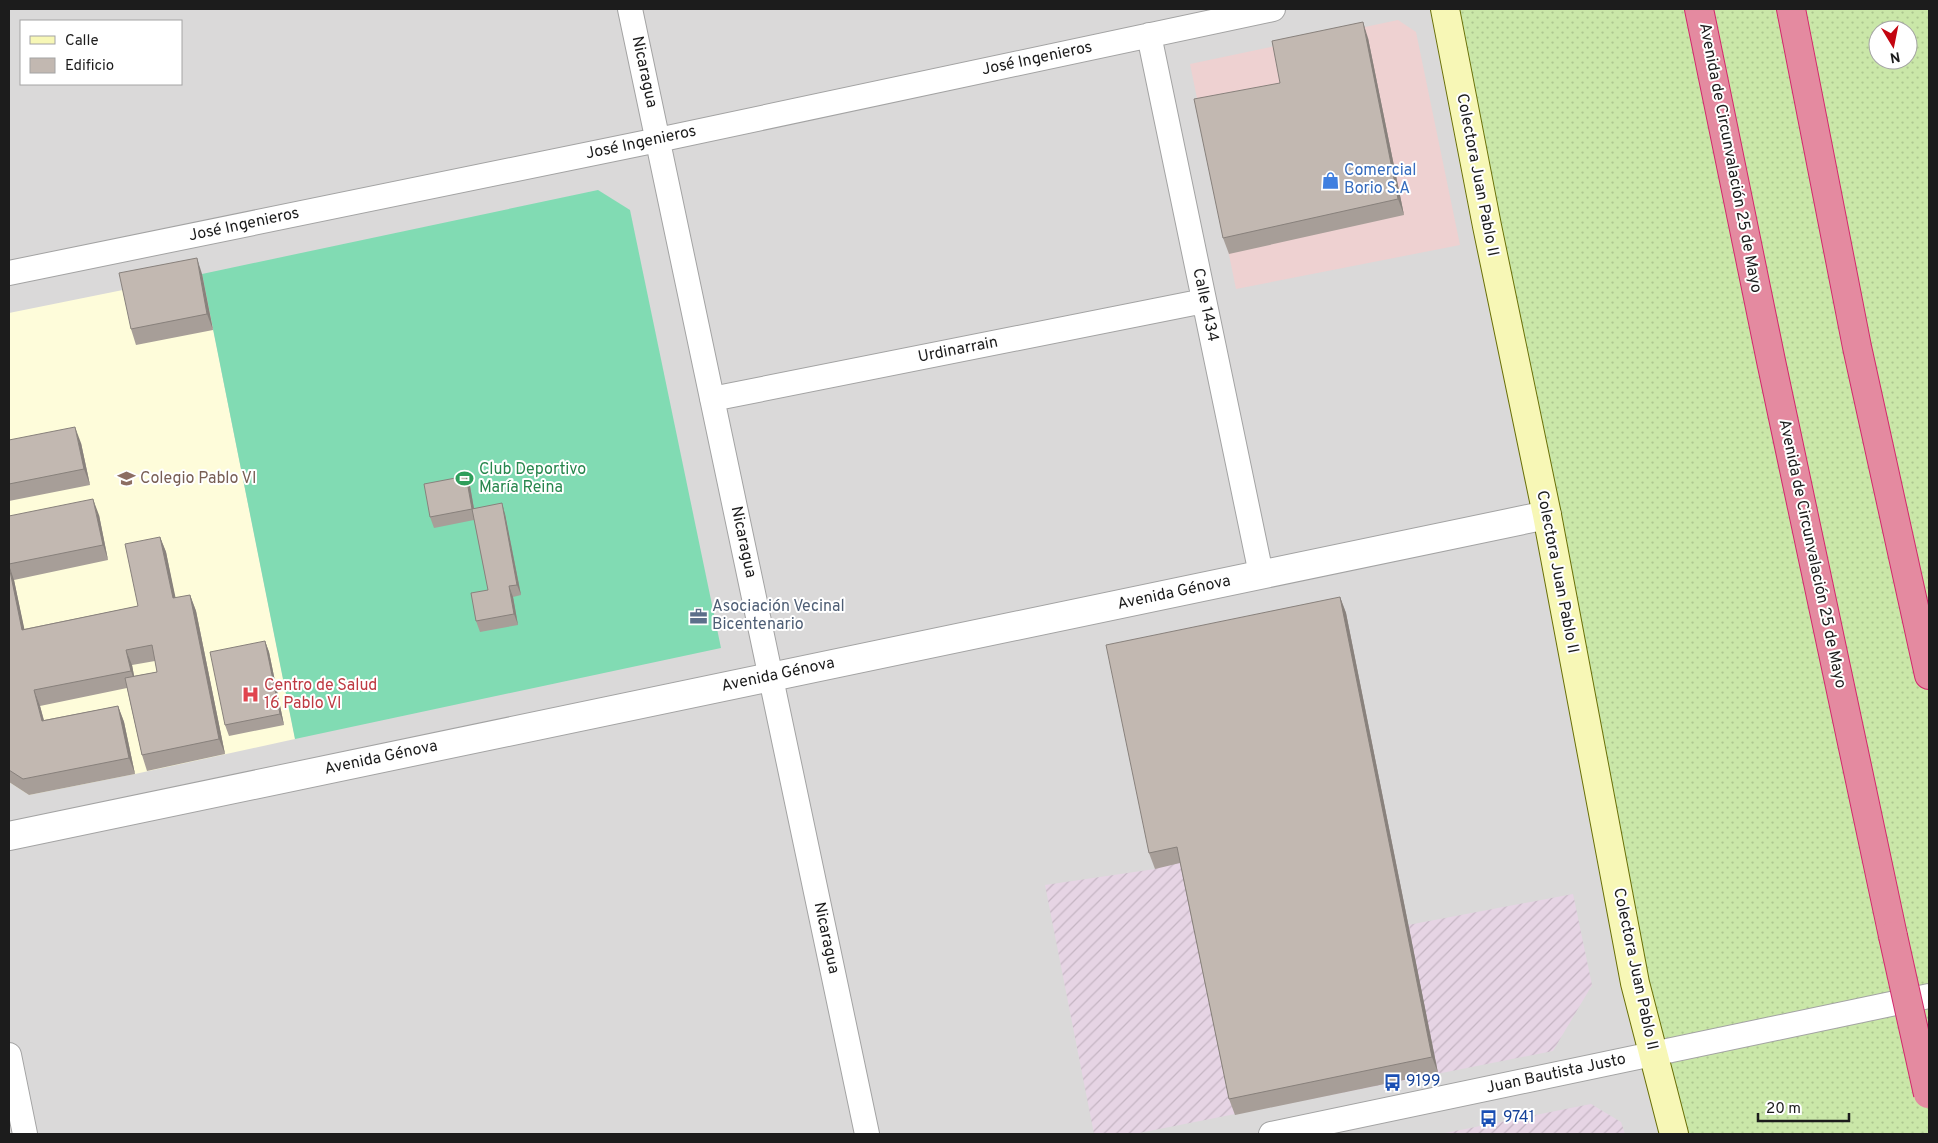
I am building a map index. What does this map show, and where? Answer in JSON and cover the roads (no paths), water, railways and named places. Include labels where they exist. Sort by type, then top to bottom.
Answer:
[{"type":"highway","name":"Avenida de Circunvalación 25 de Mayo","points":[[1699,9],[1773,371],[1893,936],[1929,1096]]},
{"type":"highway","points":[[1791,9],[1857,347],[1929,675]]},
{"type":"main road","name":"Colectora Juan Pablo II","points":[[1445,9],[1487,226],[1547,515],[1635,983],[1674,1134]]},
{"type":"street","name":"Nicaragua","points":[[630,9],[867,1134]]},
{"type":"street","name":"José Ingenieros","points":[[9,273],[658,140],[1273,9]]},
{"type":"street","name":"Calle 1434","points":[[1149,35],[1261,574]]},
{"type":"street","name":"Urdinarrain","points":[[712,399],[1204,301]]},
{"type":"street","name":"Avenida Génova","points":[[9,836],[1547,515]]},
{"type":"street","name":"Juan Bautista Justo","points":[[1271,1134],[1929,996]]},
{"type":"street","points":[[9,1055],[18,1124]]},
{"type":"place","name":"Comercial Borio S.A","points":[[1330,180]]},
{"type":"place","name":"Colegio Pablo VI","points":[[126,479]]},
{"type":"place","name":"Club Deportivo María Reina","points":[[465,479]]},
{"type":"place","name":"Asociación Vecinal Bicentenario","points":[[698,616]]},
{"type":"place","name":"Centro de Salud 16 Pablo VI","points":[[250,695]]},
{"type":"place","name":"9199","points":[[1392,1082]]},
{"type":"place","name":"9741","points":[[1489,1118]]}]
